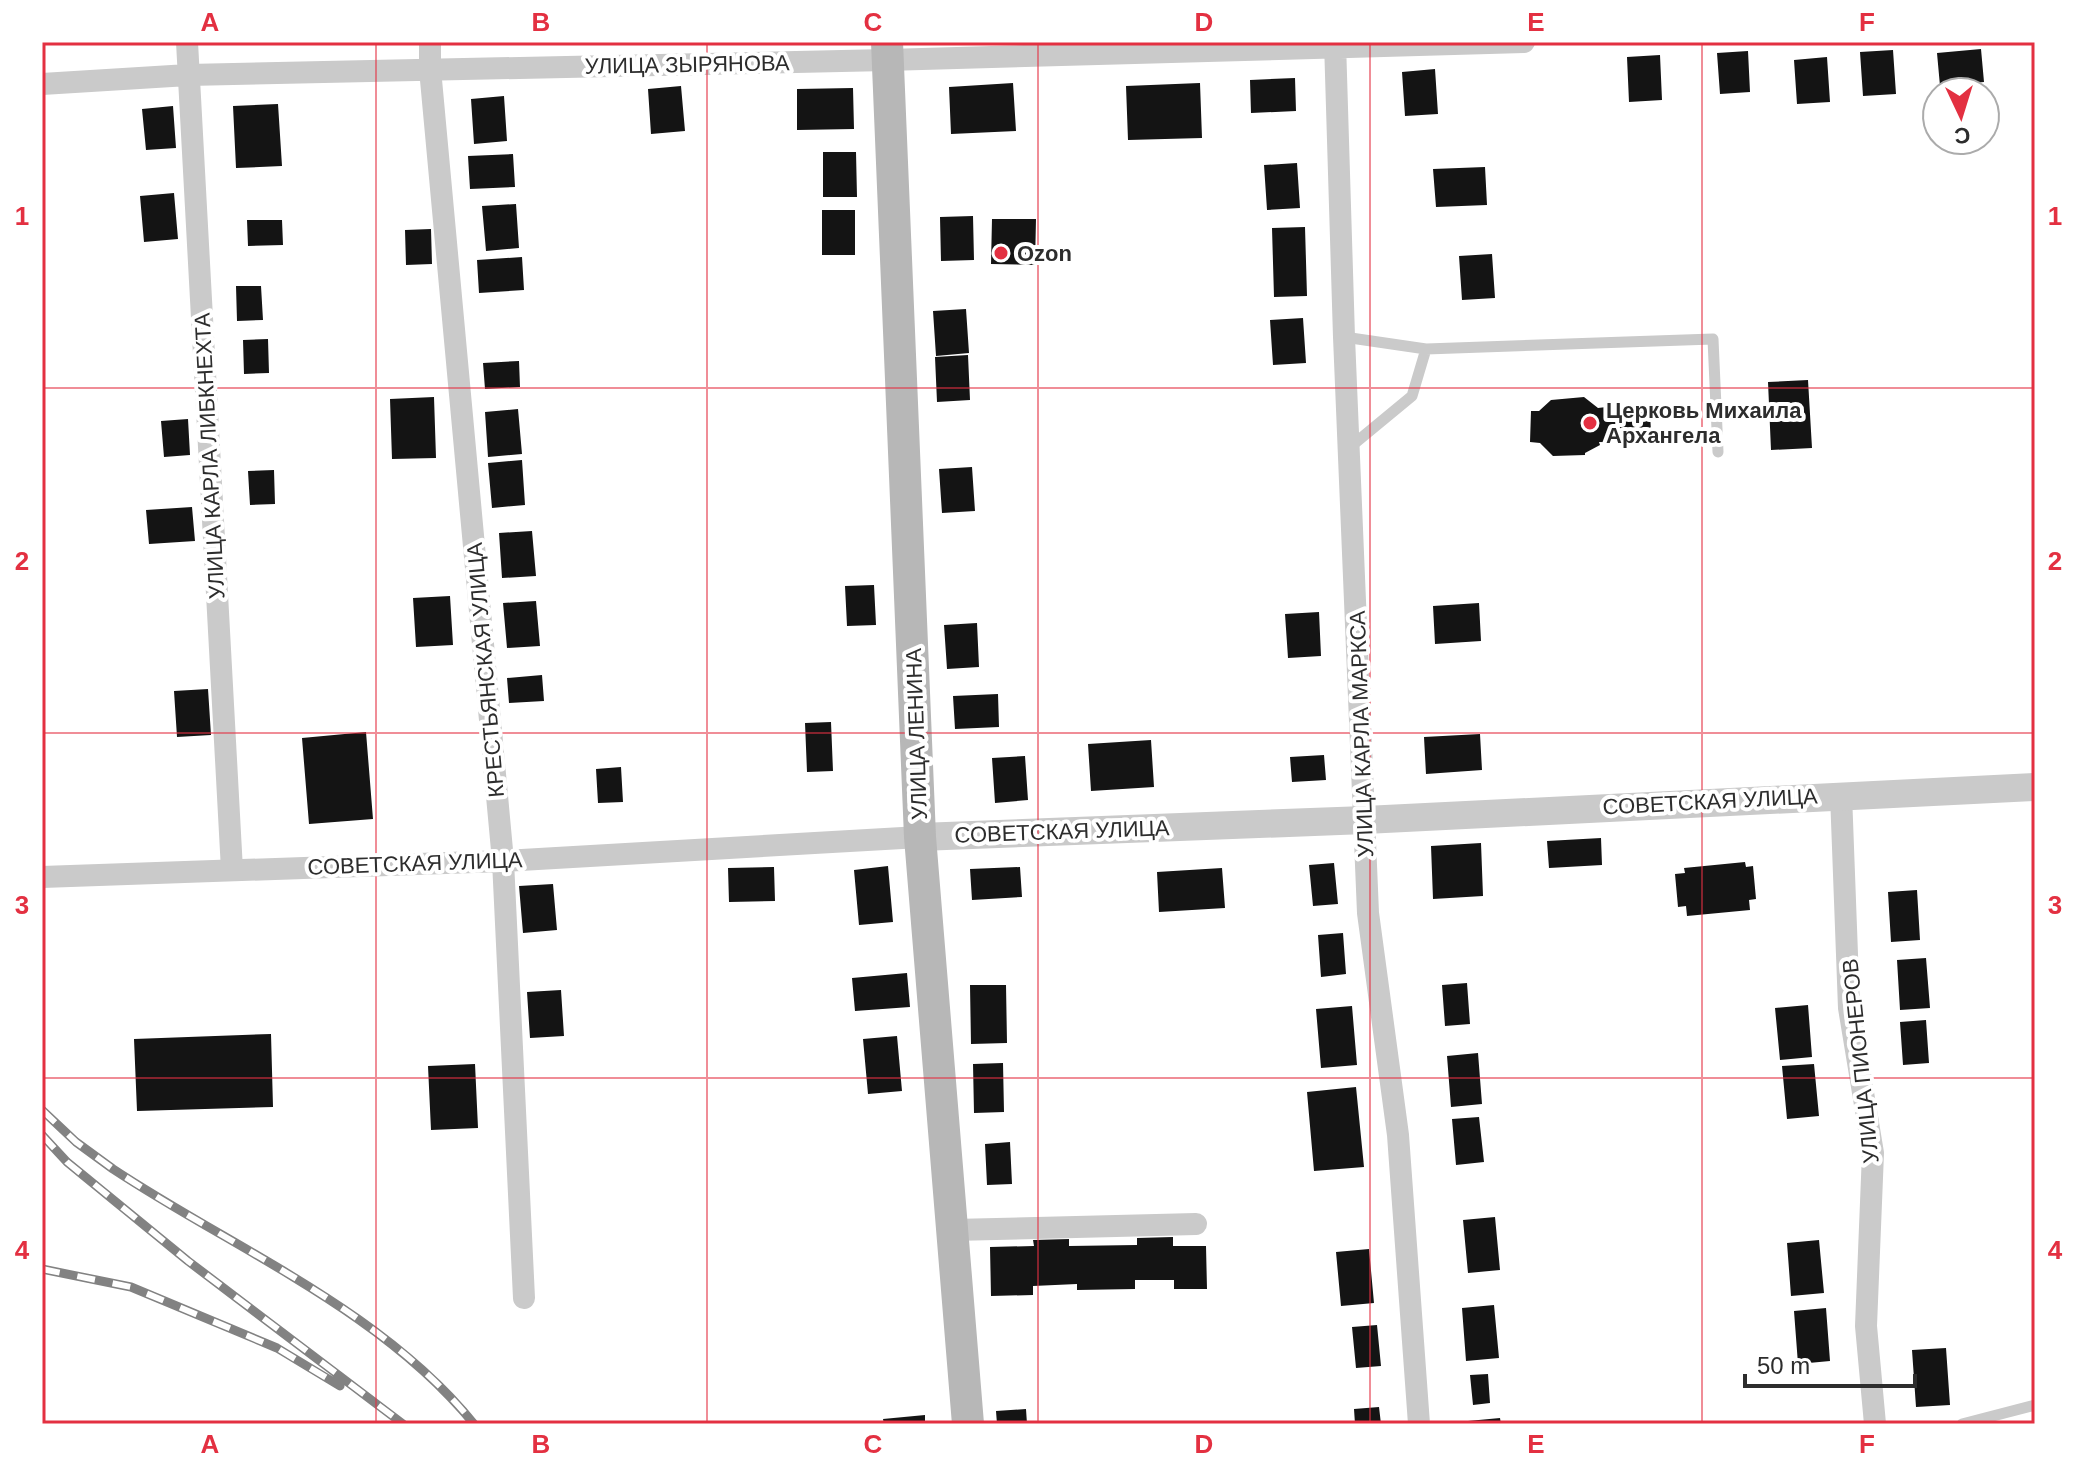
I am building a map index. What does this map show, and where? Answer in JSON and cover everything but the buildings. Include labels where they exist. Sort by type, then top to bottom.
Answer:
[{"type":"main road","name":"УЛИЦА ЛЕНИНА","points":[[887,51],[920,837],[968,1424]]},
{"type":"street","name":"УЛИЦА КАРЛА ЛИБКНЕХТА","points":[[187,42],[232,870]]},
{"type":"street","name":"КРЕСТЬЯНСКАЯ УЛИЦА","points":[[430,42],[503,861],[524,1298]]},
{"type":"street","name":"УЛИЦА ЗЫРЯНОВА","points":[[42,84],[188,75],[887,51],[1524,42]]},
{"type":"street","name":"УЛИЦА КАРЛА МАРКСА","points":[[1335,46],[1368,913],[1398,1135],[1419,1424]]},
{"type":"street","name":"СОВЕТСКАЯ УЛИЦА","points":[[42,877],[503,861],[920,837],[1365,820],[1841,794],[2035,787]]},
{"type":"street","name":"УЛИЦА ПИОНЕРОВ","points":[[1841,794],[1849,1008],[1873,1153],[1866,1326],[1875,1424]]},
{"type":"street","points":[[953,1230],[1196,1224]]},
{"type":"lane","points":[[1344,337],[1426,349],[1713,339],[1718,452]]},
{"type":"lane","points":[[1349,448],[1412,396],[1426,349]]},
{"type":"lane","points":[[1962,1424],[2035,1405]]},
{"type":"railway","points":[[42,1110],[76,1142],[113,1169],[351,1314],[396,1347],[437,1384],[474,1424]]},
{"type":"railway","points":[[42,1135],[67,1162],[188,1261],[403,1424]]},
{"type":"railway","points":[[42,1269],[131,1287],[277,1348],[340,1386]]},
{"type":"place","name":"Ozon","points":[[1001,253]]},
{"type":"place","name":"Церковь Михаила Архангела","points":[[1590,423]]}]
